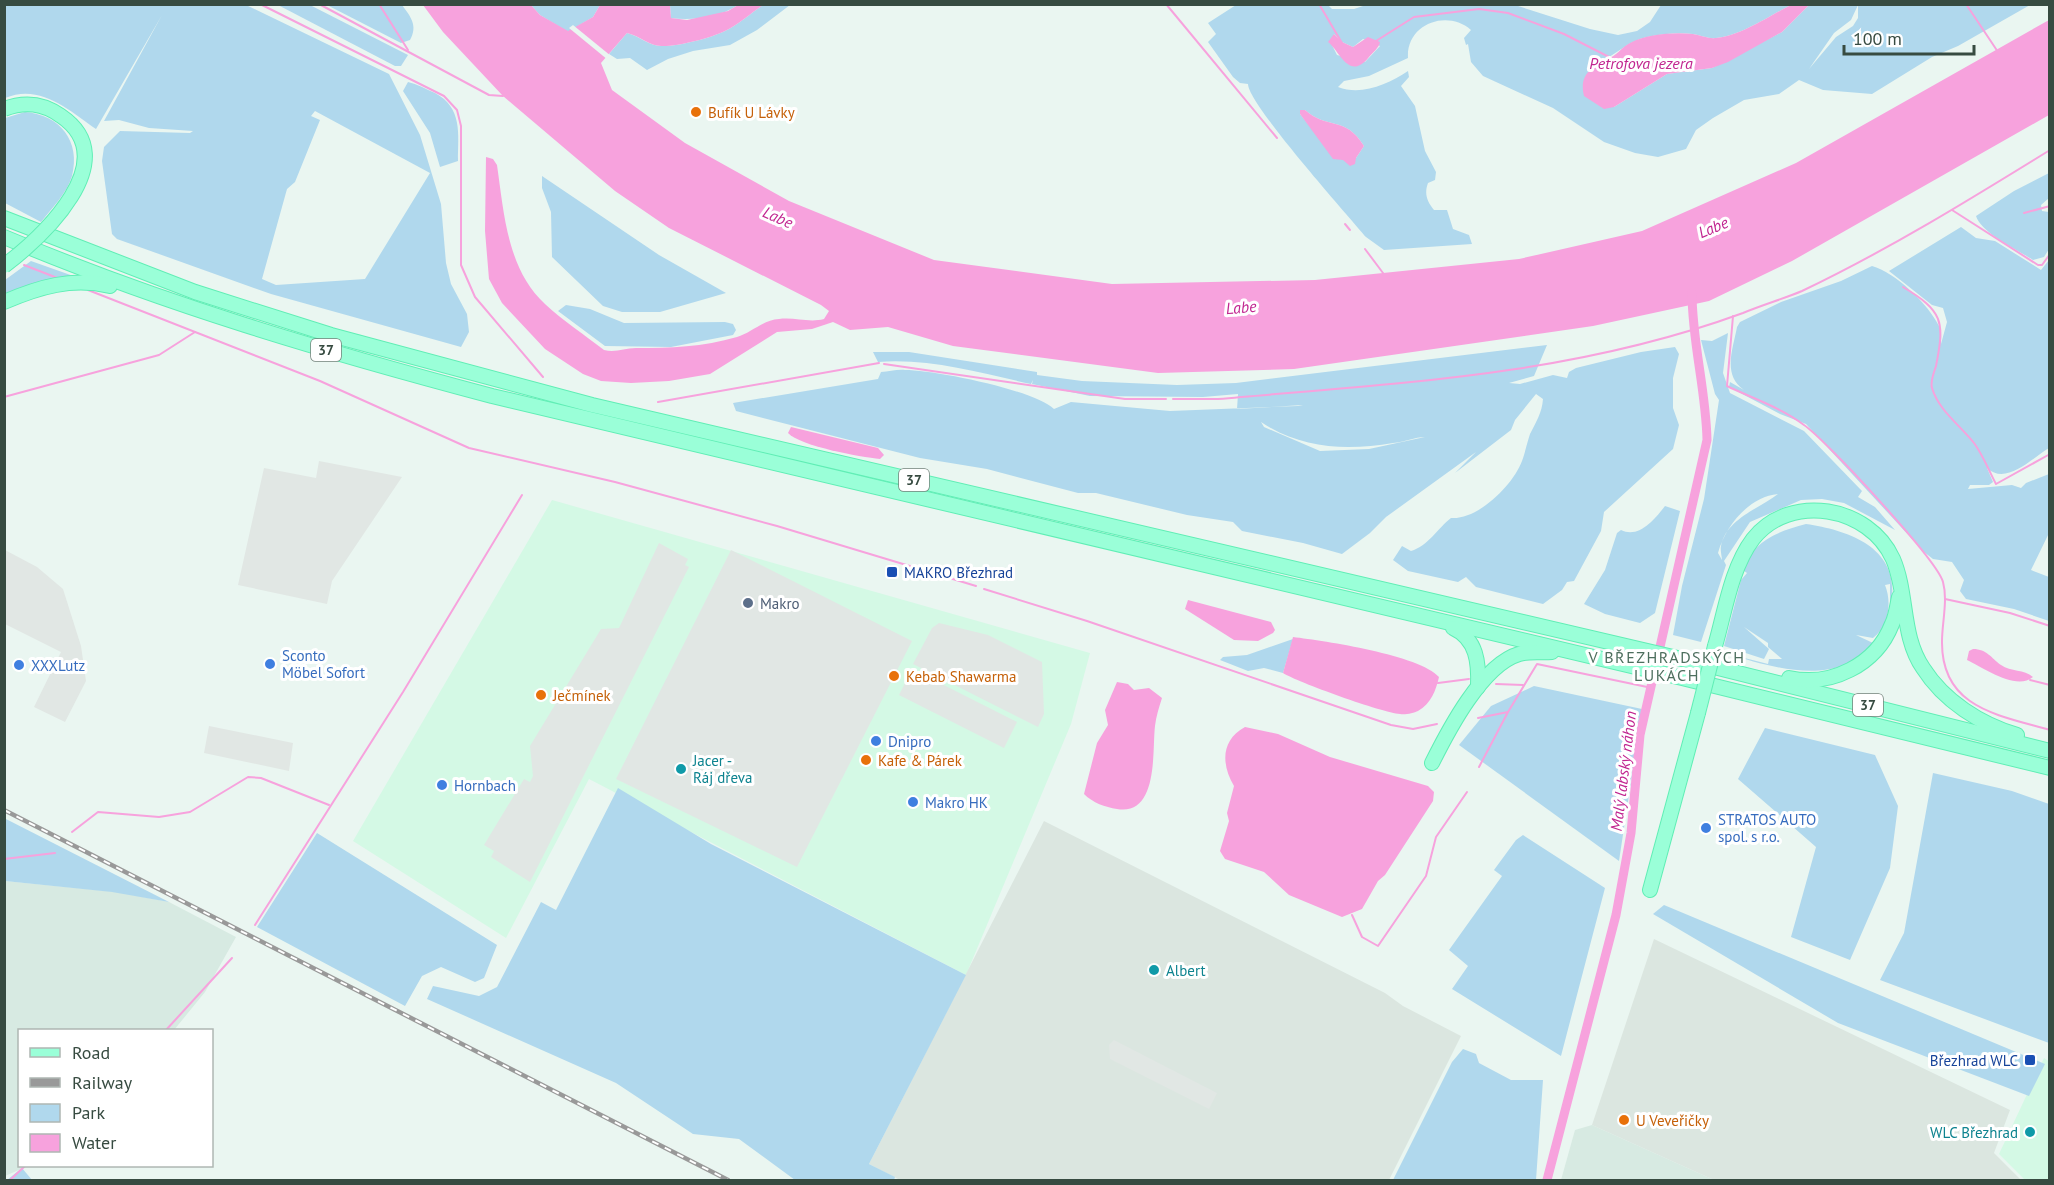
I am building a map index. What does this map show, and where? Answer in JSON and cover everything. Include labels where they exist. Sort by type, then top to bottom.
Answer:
[{"type":"main road","points":[[4,109],[34,104],[54,111],[72,124],[84,152],[81,177],[68,202],[36,239],[4,266]]},
{"type":"main road","points":[[4,208],[62,241]]},
{"type":"main road","name":"37","points":[[4,218],[195,292],[331,335],[581,402],[1686,660],[2049,751]]},
{"type":"main road","name":"37","points":[[4,237],[161,299],[409,374],[492,396],[1682,678],[2049,768]]},
{"type":"main road","points":[[4,302],[45,286],[80,282],[104,284],[161,299]]},
{"type":"main road","points":[[1650,890],[1736,575],[1752,541],[1762,529],[1791,514],[1820,510],[1837,512],[1866,527],[1886,547],[1892,558],[1898,574],[1906,628],[1921,666],[1938,689],[1961,708],[1984,721],[2012,734],[2049,746]]},
{"type":"main road","points":[[1686,660],[1723,664],[1800,680],[1827,679],[1848,671],[1877,650],[1892,624],[1900,592]]},
{"type":"main road","points":[[1396,611],[1442,624],[1465,634],[1474,649],[1478,684]]},
{"type":"main road","points":[[1432,763],[1478,684],[1510,657],[1521,653],[1553,652],[1591,657]]},
{"type":"shaded area","points":[[319,461],[402,477],[332,581],[327,604],[238,585],[264,468],[316,478]]},
{"type":"shaded area","points":[[552,500],[1090,653],[1071,724],[966,975],[589,779],[506,938],[353,841]]},
{"type":"shaded area","points":[[659,543],[688,559],[685,565],[689,567],[530,882],[491,857],[494,851],[484,845],[524,779],[530,782],[533,776],[530,746],[601,629],[619,628]]},
{"type":"shaded area","points":[[5,550],[37,567],[63,589],[81,646],[86,681],[65,722],[34,707],[61,652],[5,624]]},
{"type":"shaded area","points":[[731,550],[912,641],[797,867],[616,779]]},
{"type":"shaded area","points":[[939,623],[988,635],[1042,662],[1044,714],[1038,727],[913,664],[932,628]]},
{"type":"shaded area","points":[[912,669],[1017,722],[1004,748],[899,695]]},
{"type":"shaded area","points":[[209,726],[293,743],[289,771],[204,753]]},
{"type":"shaded area","points":[[1044,821],[1385,993],[1403,1006],[1461,1036],[1389,1180],[900,1180],[869,1164]]},
{"type":"shaded area","points":[[5,881],[117,892],[169,902],[236,937],[205,992],[175,1029],[18,1029],[18,1167],[26,1167],[5,1176]]},
{"type":"shaded area","points":[[1654,939],[2010,1110],[1994,1153],[2021,1180],[1714,1180],[1592,1125]]},
{"type":"shaded area","points":[[1114,1040],[1217,1093],[1209,1109],[1110,1059],[1109,1045]]},
{"type":"shaded area","name":"WLC Březhrad","points":[[2044,1058],[2050,1062],[2049,1180],[2025,1180],[1999,1154]]},
{"type":"shaded area","points":[[1592,1125],[1714,1180],[1561,1180],[1575,1130]]},
{"type":"green space","points":[[5,4],[246,5],[389,74],[420,135],[441,204],[446,263],[451,284],[467,314],[469,332],[461,347],[271,294],[117,239],[112,234],[102,161],[104,147],[120,131],[190,133],[193,131],[149,128],[119,120],[104,121],[162,15],[96,129],[65,107],[42,96],[18,94],[5,98]],"holes":[[[315,111],[430,173],[365,279],[276,285],[262,279],[287,189],[295,182],[320,120],[311,116]]]},
{"type":"green space","points":[[1327,4],[1332,9],[1354,9],[1369,4],[1515,5],[1590,29],[1618,35],[1637,31],[1650,22],[1661,5],[1791,5],[1735,34],[1713,38],[1688,33],[1670,34],[1647,37],[1627,45],[1595,64],[1614,107],[1667,74],[1712,68],[1782,32],[1809,5],[1858,5],[2030,5],[1958,46],[1932,57],[1872,94],[1823,90],[1799,80],[1779,94],[1744,100],[1696,130],[1686,149],[1658,157],[1635,153],[1604,142],[1553,108],[1483,76],[1471,62],[1468,44],[1466,45],[1464,38],[1471,30],[1451,21],[1430,23],[1414,36],[1409,46],[1408,58],[1369,76],[1344,81],[1338,87],[1356,90],[1374,87],[1408,71],[1409,77],[1401,86],[1415,106],[1425,151],[1436,172],[1435,180],[1428,183],[1426,194],[1428,200],[1434,210],[1447,210],[1453,229],[1469,235],[1472,244],[1384,250],[1366,237],[1320,184],[1264,113],[1252,95],[1248,84],[1240,83],[1233,77],[1208,42],[1216,34],[1208,23],[1236,5]],"holes":[[[1858,5],[1858,18],[1853,26],[1836,37],[1809,69],[1834,33],[1851,20]],[[1334,34],[1342,42],[1353,47],[1363,39],[1380,46],[1365,62],[1337,55],[1332,45]],[[1305,110],[1321,120],[1343,126],[1357,136],[1364,146],[1356,158],[1308,124],[1300,114]]]},
{"type":"green space","points":[[278,5],[310,5],[408,55],[401,66],[395,66]]},
{"type":"green space","points":[[327,5],[402,5],[412,22],[412,35],[410,40],[401,43]]},
{"type":"green space","points":[[531,5],[600,5],[593,17],[568,32],[540,15]]},
{"type":"green space","points":[[670,5],[738,5],[715,15],[688,19],[671,18]]},
{"type":"green space","points":[[763,5],[790,5],[757,30],[730,45],[693,51],[668,59],[647,70],[630,58],[617,59],[609,54],[627,33],[657,46],[684,44],[725,31]]},
{"type":"green space","points":[[408,82],[435,93],[450,106],[457,122],[458,161],[440,167],[430,133],[403,91]]},
{"type":"green space","points":[[25,112],[48,118],[58,124],[70,141],[73,152],[74,163],[70,182],[41,222],[5,203],[5,118]]},
{"type":"green space","points":[[2049,173],[2049,198],[2041,205],[2042,211],[2049,212],[2049,249],[2044,257],[2033,260],[1992,235],[1976,216],[2014,191]]},
{"type":"green space","points":[[542,176],[659,255],[726,293],[660,312],[622,312],[603,306],[552,257],[551,212],[542,188]]},
{"type":"green space","points":[[1961,227],[1976,238],[1995,241],[2041,270],[2049,260],[2049,448],[2010,472],[1994,473],[1987,468],[1993,482],[1989,485],[1970,485],[1968,489],[2012,485],[2021,488],[2026,483],[2049,474],[2049,533],[2031,570],[2049,577],[2049,621],[2014,609],[1966,599],[1960,591],[1964,580],[1952,562],[1933,559],[1924,552],[1806,424],[1780,414],[1729,387],[1730,382],[1744,390],[1737,384],[1731,369],[1732,353],[1740,322],[1781,302],[1841,281],[1872,266],[1901,282],[1928,309],[1939,326],[1941,344],[1947,322],[1943,308],[1932,305],[1889,271]]},
{"type":"green space","points":[[31,261],[79,278],[30,285],[5,297],[5,280]]},
{"type":"green space","points":[[566,305],[590,309],[624,323],[725,322],[733,324],[736,330],[733,335],[671,347],[605,346],[558,311]]},
{"type":"green space","points":[[1728,333],[1723,373],[1730,393],[1804,431],[1862,491],[1858,497],[1875,507],[1895,530],[1844,503],[1822,499],[1801,500],[1750,522],[1724,561],[1726,565],[1701,642],[1673,635],[1682,586],[1704,499],[1719,400],[1715,394],[1701,340],[1712,341]],"holes":[[[1778,494],[1730,527],[1739,515],[1757,501]],[[1723,539],[1722,560],[1718,553]]]},
{"type":"green space","points":[[1547,345],[1534,376],[1509,383],[1520,384],[1553,375],[1567,378],[1569,372],[1576,368],[1641,352],[1675,347],[1679,354],[1673,378],[1673,408],[1679,425],[1673,449],[1604,512],[1601,531],[1574,581],[1567,582],[1562,590],[1543,604],[1476,587],[1466,577],[1458,582],[1408,571],[1393,560],[1402,546],[1411,551],[1417,549],[1451,518],[1472,513],[1503,490],[1523,458],[1530,434],[1540,413],[1543,399],[1536,394],[1515,420],[1511,430],[1455,473],[1476,452],[1386,517],[1370,533],[1342,554],[1303,543],[1242,531],[1233,522],[1187,515],[1096,493],[1078,493],[987,469],[920,458],[736,411],[733,403],[878,379],[881,372],[902,370],[938,373],[983,382],[1027,395],[1054,409],[1071,402],[1170,411],[1237,408],[1238,394],[1203,397],[1090,396],[1032,384],[1033,380],[1031,384],[936,364],[878,362],[873,352],[909,352],[1082,381],[1177,385],[1236,383]],"holes":[[[1261,422],[1276,431],[1308,443],[1342,447],[1376,446],[1425,437],[1369,449],[1320,451],[1264,427]]]},
{"type":"green space","points":[[1665,506],[1680,511],[1655,613],[1640,623],[1605,614],[1584,604],[1605,570],[1617,533],[1621,530],[1634,532],[1640,530],[1651,522]]},
{"type":"green space","points":[[1806,524],[1824,527],[1857,538],[1882,558],[1889,572],[1892,589],[1890,609],[1890,584],[1885,585],[1888,614],[1883,627],[1873,638],[1856,635],[1873,643],[1859,657],[1843,666],[1824,670],[1785,669],[1729,654],[1768,664],[1769,659],[1782,659],[1768,647],[1768,643],[1744,627],[1769,649],[1764,659],[1724,646],[1741,580],[1747,573],[1744,571],[1742,575],[1752,554],[1758,546],[1775,535]]},
{"type":"green space","points":[[1293,639],[1283,673],[1264,668],[1248,671],[1220,660],[1223,657],[1247,655]]},
{"type":"green space","points":[[1534,686],[1642,709],[1619,861],[1459,745],[1491,706]]},
{"type":"green space","points":[[1765,728],[1875,755],[1898,806],[1890,868],[1850,960],[1791,937],[1816,847],[1738,779]]},
{"type":"green space","points":[[1933,773],[2012,791],[2049,804],[2049,1043],[1880,980],[1904,933]]},
{"type":"green space","points":[[618,788],[711,844],[966,975],[869,1164],[895,1177],[894,1180],[795,1180],[739,1139],[693,1134],[616,1083],[427,999],[433,986],[479,996],[497,987],[541,902],[556,910]]},
{"type":"green space","points":[[4,818],[169,902],[112,892],[5,881]]},
{"type":"green space","points":[[317,833],[497,945],[484,978],[475,982],[441,967],[422,976],[405,1006],[257,927]]},
{"type":"green space","points":[[1523,835],[1605,888],[1561,1056],[1452,989],[1468,966],[1449,950],[1502,876],[1494,870],[1516,840]]},
{"type":"green space","points":[[1664,905],[2045,1064],[2029,1096],[1838,1023],[1653,914]]},
{"type":"green space","points":[[1463,1049],[1476,1054],[1479,1063],[1511,1080],[1543,1080],[1536,1180],[1393,1180],[1452,1062]]},
{"type":"green space","points":[[22,1168],[32,1180],[7,1180]]},
{"type":"water","name":"Labe","points":[[423,5],[531,5],[540,15],[568,31],[593,17],[600,5],[670,5],[671,18],[687,20],[728,11],[738,5],[763,5],[725,31],[684,44],[657,46],[627,33],[601,63],[612,90],[685,143],[789,201],[934,260],[1112,284],[1315,280],[1519,259],[1642,231],[1796,163],[2049,20],[2049,115],[1792,261],[1709,301],[1593,326],[1294,369],[1158,373],[953,346],[888,327],[850,330],[833,322],[812,329],[777,332],[710,374],[669,381],[631,383],[601,381],[583,374],[545,349],[502,303],[489,279],[485,231],[486,157],[493,159],[497,165],[509,239],[522,274],[545,304],[604,350],[712,343],[742,335],[773,320],[824,319],[829,311],[669,228],[615,191],[503,96],[443,32]]},
{"type":"water","name":"Petrofova jezera","points":[[1791,5],[1809,5],[1782,32],[1728,62],[1712,68],[1667,74],[1614,107],[1604,109],[1584,96],[1583,83],[1587,73],[1637,40],[1669,34],[1693,34],[1713,38],[1735,34]]},
{"type":"water","points":[[1334,34],[1342,42],[1353,47],[1368,37],[1380,42],[1362,64],[1350,66],[1328,42]]},
{"type":"water","points":[[1300,110],[1305,110],[1321,120],[1343,126],[1357,136],[1364,146],[1355,164],[1350,166],[1343,160],[1333,159],[1300,114]]},
{"type":"water","points":[[791,427],[878,448],[884,455],[880,459],[871,458],[817,446],[788,433]]},
{"type":"water","points":[[1188,600],[1271,622],[1275,630],[1258,641],[1234,640],[1185,609]]},
{"type":"water","points":[[1293,637],[1371,650],[1413,662],[1429,669],[1439,677],[1436,687],[1426,705],[1418,711],[1407,714],[1391,712],[1340,696],[1283,673]]},
{"type":"water","points":[[1973,649],[1985,652],[2005,667],[2033,677],[2026,681],[2018,681],[1991,673],[1967,660],[1969,651]]},
{"type":"water","points":[[1117,682],[1128,684],[1134,690],[1149,688],[1162,698],[1155,723],[1153,765],[1147,792],[1140,802],[1131,808],[1117,809],[1104,806],[1084,794],[1097,743],[1108,725],[1105,710]]},
{"type":"water","points":[[1245,727],[1278,734],[1330,757],[1428,786],[1434,792],[1433,801],[1385,875],[1378,881],[1362,909],[1342,917],[1289,895],[1264,872],[1225,859],[1220,851],[1229,821],[1227,813],[1234,786],[1225,761],[1226,753],[1231,739]]},
{"type":"pier","points":[[573,25],[611,56],[608,60],[569,28]]},
{"type":"waterway","points":[[260,4],[444,96],[457,110],[461,126],[461,265],[475,297],[543,377]]},
{"type":"waterway","points":[[319,4],[489,95],[503,96]]},
{"type":"waterway","points":[[379,4],[408,50]]},
{"type":"waterway","points":[[1166,4],[1277,138]]},
{"type":"waterway","points":[[1319,4],[1342,43]]},
{"type":"waterway","points":[[1966,4],[1998,52]]},
{"type":"waterway","points":[[1376,41],[1414,17],[1479,9],[1508,13],[1564,34],[1611,58]]},
{"type":"waterway","points":[[1173,399],[1218,399],[1484,374],[1614,351],[1678,334],[1802,291],[1928,224],[2050,150]]},
{"type":"waterway","points":[[2024,213],[2050,206]]},
{"type":"waterway","points":[[1952,210],[2038,265],[2042,265],[2050,254]]},
{"type":"waterway","points":[[1345,224],[1350,230]]},
{"type":"waterway","points":[[1365,249],[1383,273]]},
{"type":"waterway","points":[[24,265],[60,279]]},
{"type":"waterway","points":[[1903,287],[1926,303],[1938,319],[1939,351],[1932,388],[1945,411],[1977,448],[1996,484],[2050,454]]},
{"type":"waterway","points":[[88,290],[320,381],[469,448],[615,482],[777,526],[976,586]]},
{"type":"waterway","name":"Malý labský náhon","points":[[1547,1180],[1616,915],[1631,833],[1640,735],[1707,440],[1692,293]]},
{"type":"waterway","points":[[1733,316],[1727,386],[1786,413],[1816,435],[1880,501],[1936,570],[1944,589],[1942,641],[1944,663],[1951,681],[1962,695],[1976,705],[1993,713],[2050,730]]},
{"type":"waterway","points":[[4,397],[159,355],[195,332]]},
{"type":"waterway","points":[[658,402],[879,363]]},
{"type":"waterway","points":[[884,364],[1125,399],[1166,399]]},
{"type":"waterway","points":[[255,925],[403,692],[522,495]]},
{"type":"waterway","points":[[984,589],[1087,621],[1391,725],[1413,729],[1437,724]]},
{"type":"waterway","points":[[1945,599],[2010,613],[2050,626]]},
{"type":"waterway","points":[[1478,718],[1508,712],[1537,664],[1652,688]]},
{"type":"waterway","points":[[1438,683],[1469,679]]},
{"type":"waterway","points":[[2030,680],[2050,685]]},
{"type":"waterway","points":[[1496,684],[1523,685]]},
{"type":"waterway","points":[[1479,767],[1508,712]]},
{"type":"waterway","points":[[72,832],[98,812],[159,817],[190,812],[248,777],[261,778],[329,805]]},
{"type":"waterway","points":[[1352,915],[1362,937],[1378,946],[1426,876],[1436,837],[1467,792]]},
{"type":"waterway","points":[[4,859],[55,853]]},
{"type":"waterway","points":[[167,1029],[232,958]]},
{"type":"waterway","points":[[10,1180],[24,1167]]},
{"type":"railway","points":[[4,810],[728,1180]]},
{"type":"place","name":"Bufík U Lávky","points":[[696,112]]},
{"type":"place","name":"MAKRO Březhrad","points":[[892,572]]},
{"type":"place","name":"Makro","points":[[748,603]]},
{"type":"place","name":"Sconto Möbel Sofort","points":[[270,664]]},
{"type":"place","name":"XXXLutz","points":[[19,665]]},
{"type":"place","name":"Kebab Shawarma","points":[[894,676]]},
{"type":"place","name":"Ječmínek","points":[[541,695]]},
{"type":"place","name":"Dnipro","points":[[876,741]]},
{"type":"place","name":"Kafe & Párek","points":[[866,760]]},
{"type":"place","name":"Jacer - Ráj dřeva","points":[[681,769]]},
{"type":"place","name":"Hornbach","points":[[442,785]]},
{"type":"place","name":"Makro HK","points":[[913,802]]},
{"type":"place","name":"STRATOS AUTO spol. s r.o.","points":[[1706,828]]},
{"type":"place","name":"Albert","points":[[1154,970]]},
{"type":"place","name":"Březhrad WLC","points":[[2030,1060]]},
{"type":"place","name":"U Veveřičky","points":[[1624,1120]]},
{"type":"place","name":"WLC Březhrad","points":[[2030,1132]]},
{"type":"district","name":"V BŘEZHRADSKÝCH LUKÁCH","points":[[1667,666]]}]
